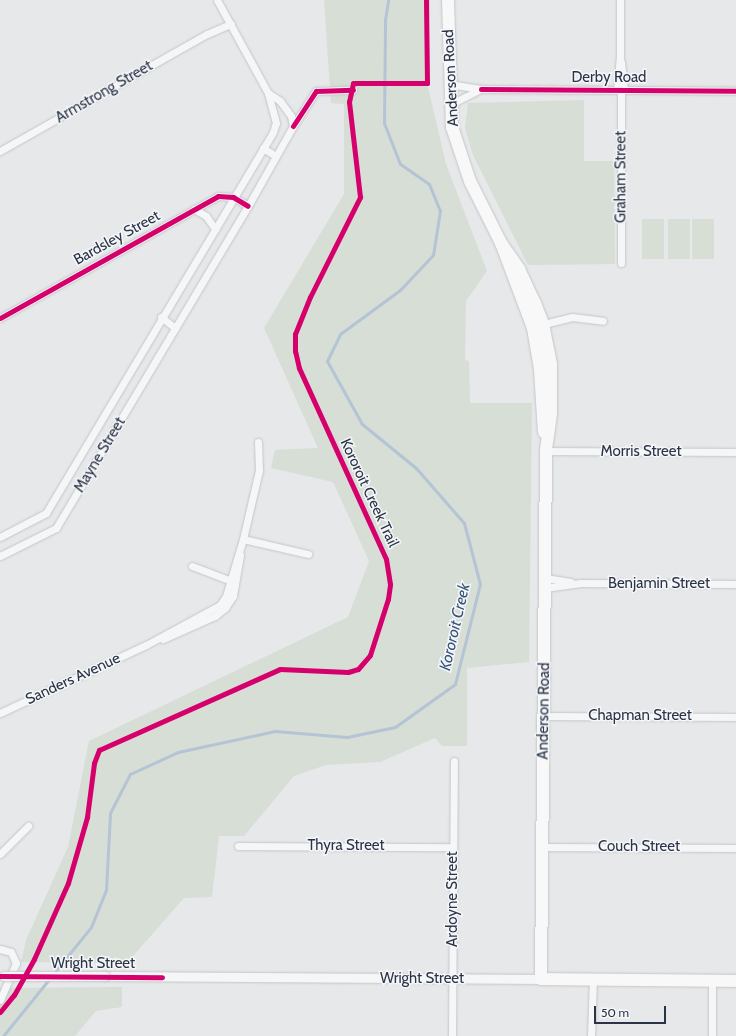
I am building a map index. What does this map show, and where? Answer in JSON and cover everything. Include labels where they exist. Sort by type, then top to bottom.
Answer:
[{"type":"main road","name":"Anderson Road","points":[[448,0],[449,84],[452,127],[461,157],[538,326],[550,356],[552,383],[546,447],[541,979]]},
{"type":"main road","name":"Wright Street","points":[[541,979],[736,981]]},
{"type":"street","points":[[217,0],[268,93],[280,101],[291,116],[293,126]]},
{"type":"street","name":"Graham Street","points":[[620,0],[621,263]]},
{"type":"street","name":"Armstrong Street","points":[[0,151],[229,21]]},
{"type":"street","name":"Derby Road","points":[[449,84],[481,89],[736,92]]},
{"type":"street","name":"Derby Road","points":[[450,105],[481,89]]},
{"type":"street","name":"Mayne Street","points":[[0,556],[56,528],[248,206],[293,126],[316,91],[353,90]]},
{"type":"street","name":"Mayne Street","points":[[0,537],[46,513],[161,317],[263,148],[276,123],[268,93]]},
{"type":"street","points":[[263,148],[276,156]]},
{"type":"street","name":"Bardsley Street","points":[[0,318],[218,196],[233,197]]},
{"type":"street","points":[[233,197],[248,206]]},
{"type":"street","points":[[194,209],[206,216],[215,229]]},
{"type":"street","points":[[161,317],[175,328]]},
{"type":"street","points":[[538,326],[572,317],[603,321]]},
{"type":"street","name":"Sanders Avenue","points":[[0,713],[221,612],[230,602],[233,582],[259,470],[258,442]]},
{"type":"street","name":"Morris Street","points":[[546,447],[736,452]]},
{"type":"street","points":[[243,540],[308,554]]},
{"type":"street","points":[[192,566],[233,582]]},
{"type":"street","name":"Benjamin Street","points":[[545,583],[736,584]]},
{"type":"street","name":"Chapman Street","points":[[543,716],[736,716]]},
{"type":"street","name":"Ardoyne Street","points":[[452,1036],[454,761]]},
{"type":"street","points":[[0,854],[28,826]]},
{"type":"street","name":"Thyra Street","points":[[238,846],[453,847]]},
{"type":"street","name":"Couch Street","points":[[542,847],[736,848]]},
{"type":"street","points":[[0,949],[11,952],[16,962],[0,1000]]},
{"type":"street","name":"Wright Street","points":[[2,976],[541,979]]},
{"type":"street","points":[[591,1036],[593,980]]},
{"type":"street","points":[[712,981],[712,1036]]},
{"type":"shaded area","points":[[324,0],[430,0],[427,83],[446,164],[487,271],[466,301],[465,360],[469,361],[470,403],[532,403],[529,662],[467,668],[467,746],[442,746],[435,738],[380,762],[326,765],[294,776],[244,836],[219,836],[212,897],[184,898],[127,963],[21,962],[26,940],[68,847],[89,741],[348,617],[369,561],[333,482],[271,468],[275,450],[318,448],[264,328],[344,194],[344,104],[331,103]]},
{"type":"shaded area","points":[[584,100],[584,161],[614,161],[615,264],[528,265],[473,155],[465,128],[468,103]]},
{"type":"shaded area","points":[[642,219],[664,219],[664,259],[642,259]]},
{"type":"shaded area","points":[[668,219],[690,219],[690,259],[668,259]]},
{"type":"shaded area","points":[[692,219],[714,219],[714,259],[692,259]]},
{"type":"shaded area","points":[[122,987],[122,1007],[96,1011],[75,1036],[0,1036],[0,988]]},
{"type":"waterway","name":"Kororoit Creek","points":[[53,974],[91,927],[106,890],[110,813],[130,774],[178,752],[275,731],[347,737],[395,727],[455,684],[480,584],[464,523],[416,468],[362,424],[327,361],[340,334],[400,290],[433,255],[440,211],[429,184],[400,164],[384,123],[385,20],[388,0]]},
{"type":"waterway","name":"Kororoit Creek","points":[[3,1036],[50,978]]},
{"type":"cycle path","name":"Kororoit Creek Trail","points":[[0,1012],[14,995],[34,959],[68,883],[87,817],[94,763],[99,750],[280,669],[348,672],[358,669],[370,655],[388,599],[390,584],[386,559],[299,368],[295,351],[295,334],[310,297],[360,197],[349,102],[353,83],[427,83],[426,0]]},
{"type":"cycle path","points":[[481,89],[736,91]]},
{"type":"cycle path","points":[[293,126],[316,91],[353,90]]},
{"type":"cycle path","points":[[0,318],[218,196],[233,197],[248,206]]},
{"type":"cycle path","points":[[0,976],[162,977]]}]
